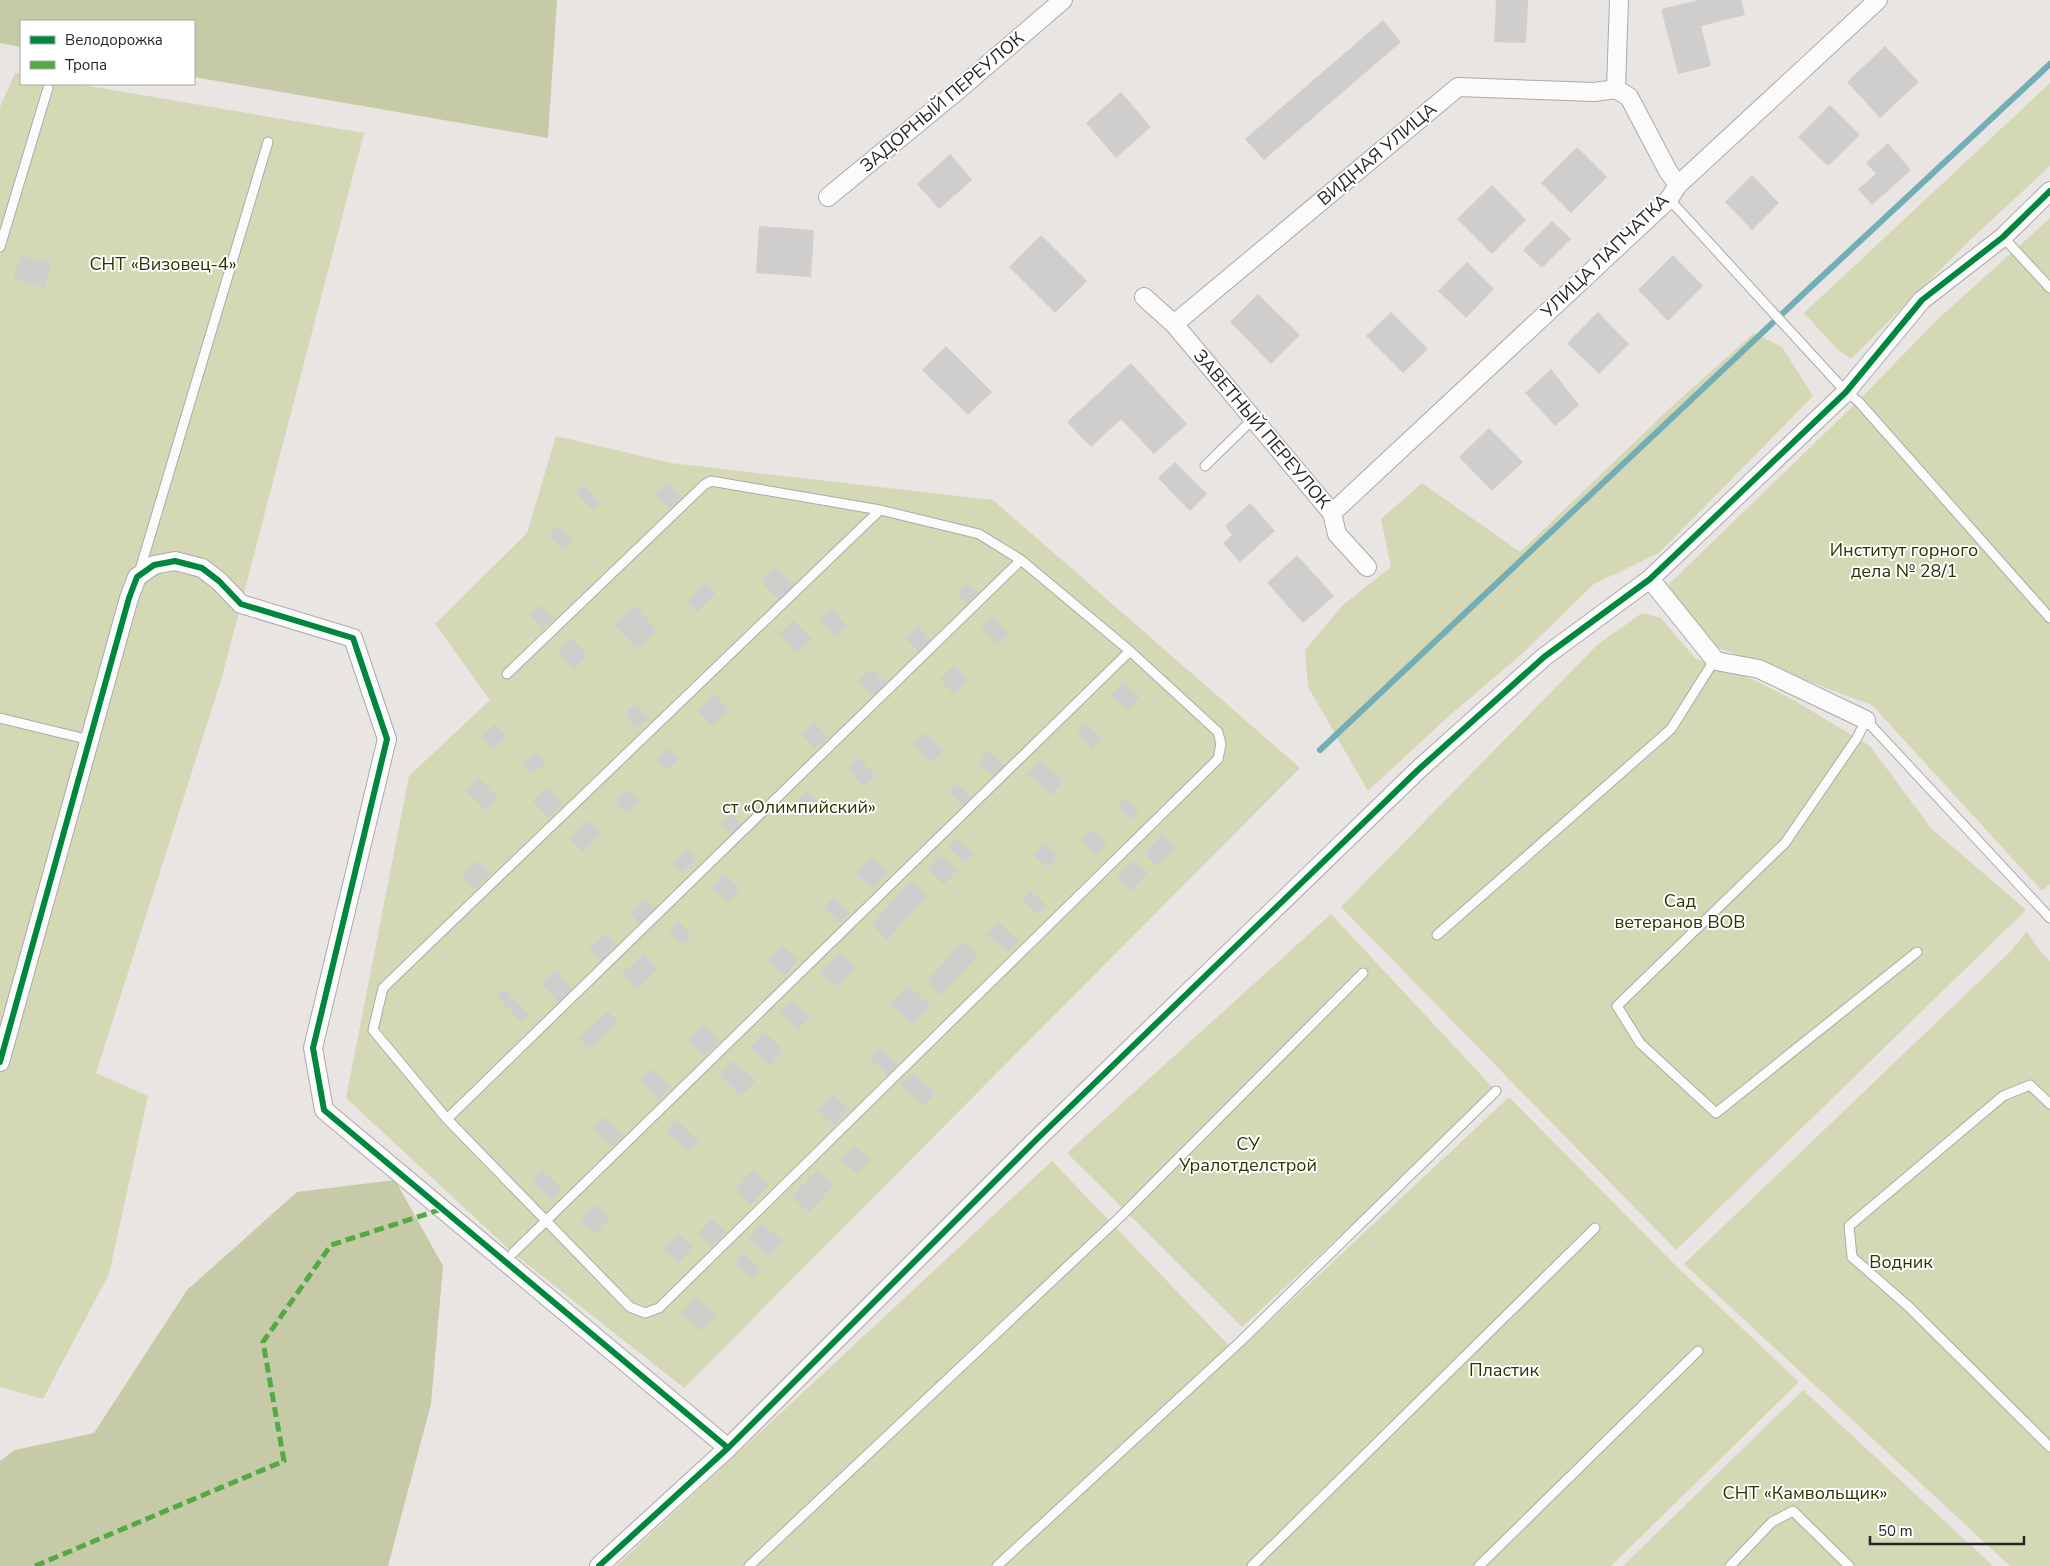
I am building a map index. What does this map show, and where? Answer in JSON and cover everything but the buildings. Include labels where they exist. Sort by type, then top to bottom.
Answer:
[{"type":"street","points":[[1619,0],[1616,89],[1629,97],[1668,170],[1673,192]]},
{"type":"street","name":"УЛИЦА ЛАПЧАТКА","points":[[1332,513],[1878,0]]},
{"type":"street","name":"ЗАДОРНЫЙ ПЕРЕУЛОК","points":[[828,197],[957,91],[1055,2]]},
{"type":"street","name":"ВИДНАЯ УЛИЦА","points":[[1174,324],[1458,87],[1594,92],[1616,89]]},
{"type":"street","points":[[599,1566],[728,1448],[1045,1132],[1418,770],[1544,657],[1650,580],[1846,392],[1922,300],[2003,237],[2050,192]]},
{"type":"street","name":"ЗАВЕТНЫЙ ПЕРЕУЛОК","points":[[1144,297],[1174,324],[1332,513],[1336,534],[1367,567]]},
{"type":"street","points":[[0,1062],[129,598],[137,577],[154,565],[175,561],[202,568],[219,581],[241,604],[353,638],[387,739],[313,1048],[324,1110],[506,1255],[728,1448]]},
{"type":"street","points":[[1650,580],[1716,661],[1759,669],[1866,720]]},
{"type":"lane","points":[[0,247],[48,88]]},
{"type":"lane","points":[[137,577],[268,142]]},
{"type":"lane","points":[[1673,192],[1846,392],[1858,401],[2050,618]]},
{"type":"lane","points":[[2003,237],[2050,288]]},
{"type":"lane","points":[[1205,466],[1253,419]]},
{"type":"lane","points":[[507,674],[704,485],[711,481],[880,510],[979,534],[1021,560],[1130,651],[1218,732],[1221,744],[1218,759],[659,1308],[645,1313],[630,1307],[447,1119],[373,1030],[383,988],[880,510]]},
{"type":"lane","points":[[447,1119],[1021,560]]},
{"type":"lane","points":[[506,1255],[547,1220],[1130,651]]},
{"type":"lane","points":[[1437,935],[1671,729],[1712,664],[1716,661]]},
{"type":"lane","points":[[0,718],[90,740]]},
{"type":"lane","points":[[1917,952],[1716,1114],[1640,1043],[1617,1006],[1785,843],[1857,738],[1866,720],[2050,918]]},
{"type":"lane","points":[[749,1566],[1120,1217],[1362,973]]},
{"type":"lane","points":[[2050,1104],[2030,1085],[2003,1096],[1850,1226],[1852,1257],[1909,1307],[2050,1447]]},
{"type":"lane","points":[[997,1566],[1241,1341],[1496,1090]]},
{"type":"lane","points":[[1252,1566],[1595,1228]]},
{"type":"lane","points":[[1479,1566],[1698,1351]]},
{"type":"lane","points":[[1730,1566],[1772,1522],[1793,1511],[1849,1566]]},
{"type":"green space","points":[[0,0],[557,0],[548,138],[195,77],[195,20],[20,20],[20,47],[0,43]]},
{"type":"green space","name":"СНТ «Визовец-4»","points":[[15,73],[20,74],[20,85],[83,85],[364,133],[222,677],[96,1073],[148,1096],[109,1274],[43,1399],[0,1387],[0,107]]},
{"type":"green space","points":[[2050,83],[2050,166],[1969,241],[1851,359],[1837,349],[1804,313]]},
{"type":"green space","name":"Институт горного дела № 28/1","points":[[2050,218],[2050,884],[2042,891],[1872,705],[1716,647],[1665,588],[1858,401],[1938,319]]},
{"type":"green space","points":[[1754,333],[1782,347],[1813,396],[1659,553],[1594,584],[1524,652],[1450,715],[1368,791],[1308,687],[1305,650],[1343,605],[1391,567],[1381,519],[1422,483],[1520,552],[1669,409]]},
{"type":"green space","name":"ст «Олимпийский»","points":[[556,436],[671,463],[993,500],[1300,768],[684,1388],[513,1253],[346,1098],[409,776],[490,700],[435,624],[527,533]]},
{"type":"green space","name":"Сад ветеранов ВОВ","points":[[1642,613],[1661,618],[1695,658],[1754,680],[1795,701],[1870,746],[1931,828],[2026,910],[1676,1250],[1341,907],[1597,645]]},
{"type":"green space","name":"СУ Уралотделстрой","points":[[1331,914],[1496,1091],[1242,1327],[1067,1153]]},
{"type":"green space","name":"Водник","points":[[2027,931],[2036,946],[2050,961],[2050,1566],[2010,1566],[1684,1264],[2010,952]]},
{"type":"green space","name":"Пластик","points":[[1509,1097],[1676,1266],[1799,1382],[1611,1566],[616,1566],[1052,1161],[1236,1353]]},
{"type":"green space","points":[[395,1180],[443,1266],[431,1404],[388,1566],[0,1566],[0,1461],[15,1450],[94,1433],[187,1290],[297,1192]]},
{"type":"green space","name":"СНТ «Камвольщик»","points":[[1803,1390],[1993,1566],[1623,1566]]},
{"type":"waterway","points":[[1320,750],[2050,64]]},
{"type":"marked path","points":[[35,1566],[284,1461],[263,1342],[331,1245],[442,1209]]},
{"type":"cycle path","points":[[599,1566],[728,1448],[1038,1138],[1418,770],[1544,657],[1650,579],[1846,392],[1922,300],[2003,237],[2050,191]]},
{"type":"cycle path","points":[[0,1062],[129,598],[137,577],[154,565],[175,561],[202,568],[219,581],[241,604],[353,638],[387,739],[313,1048],[324,1110],[728,1448]]}]
